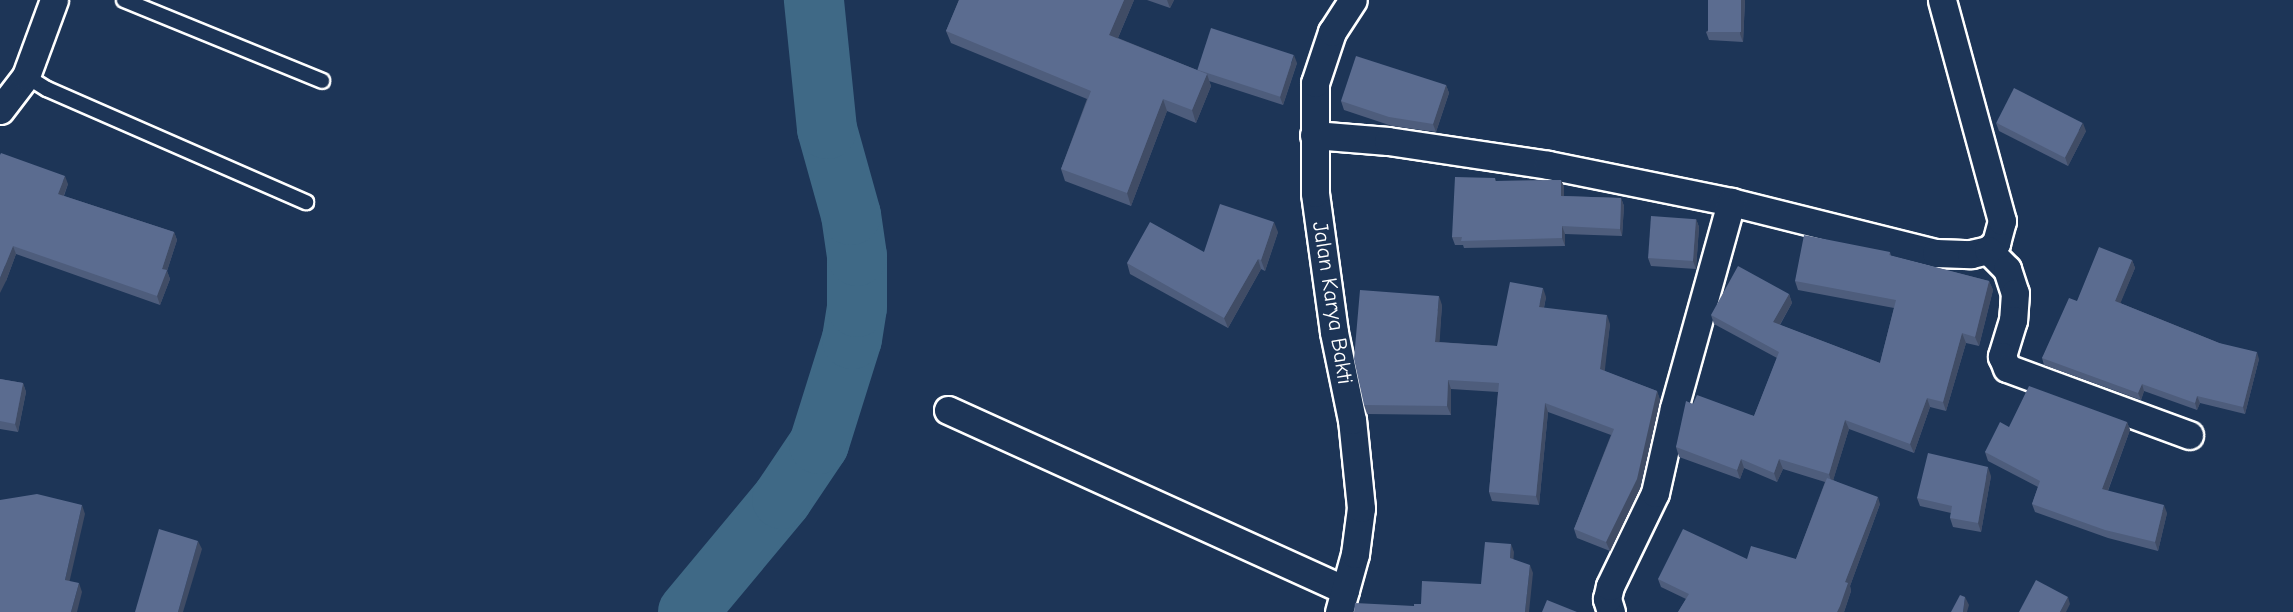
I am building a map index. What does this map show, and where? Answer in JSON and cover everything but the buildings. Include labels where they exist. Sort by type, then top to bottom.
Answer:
[{"type":"street","points":[[0,110],[26,76],[54,0]]},
{"type":"street","name":"Jalan Karya Bakti","points":[[1342,601],[1355,554],[1361,508],[1352,420],[1334,333],[1315,194],[1314,135],[1315,83],[1332,32],[1353,0]]},
{"type":"street","points":[[1314,135],[1388,141],[1548,165],[1731,202],[1936,254],[1971,254],[1988,250],[1996,243],[2002,221],[1942,0]]},
{"type":"street","points":[[1611,612],[1607,599],[1610,586],[1655,493],[1674,408],[1731,202]]},
{"type":"street","points":[[1988,250],[2007,269],[2015,293],[2013,320],[2002,356],[2007,368],[2189,435]]},
{"type":"street","points":[[948,410],[1342,601]]},
{"type":"lane","points":[[124,0],[322,81]]},
{"type":"lane","points":[[26,76],[47,89],[306,202]]},
{"type":"waterway","points":[[688,612],[782,499],[819,444],[852,339],[857,307],[857,256],[851,215],[827,129],[814,0]]}]
